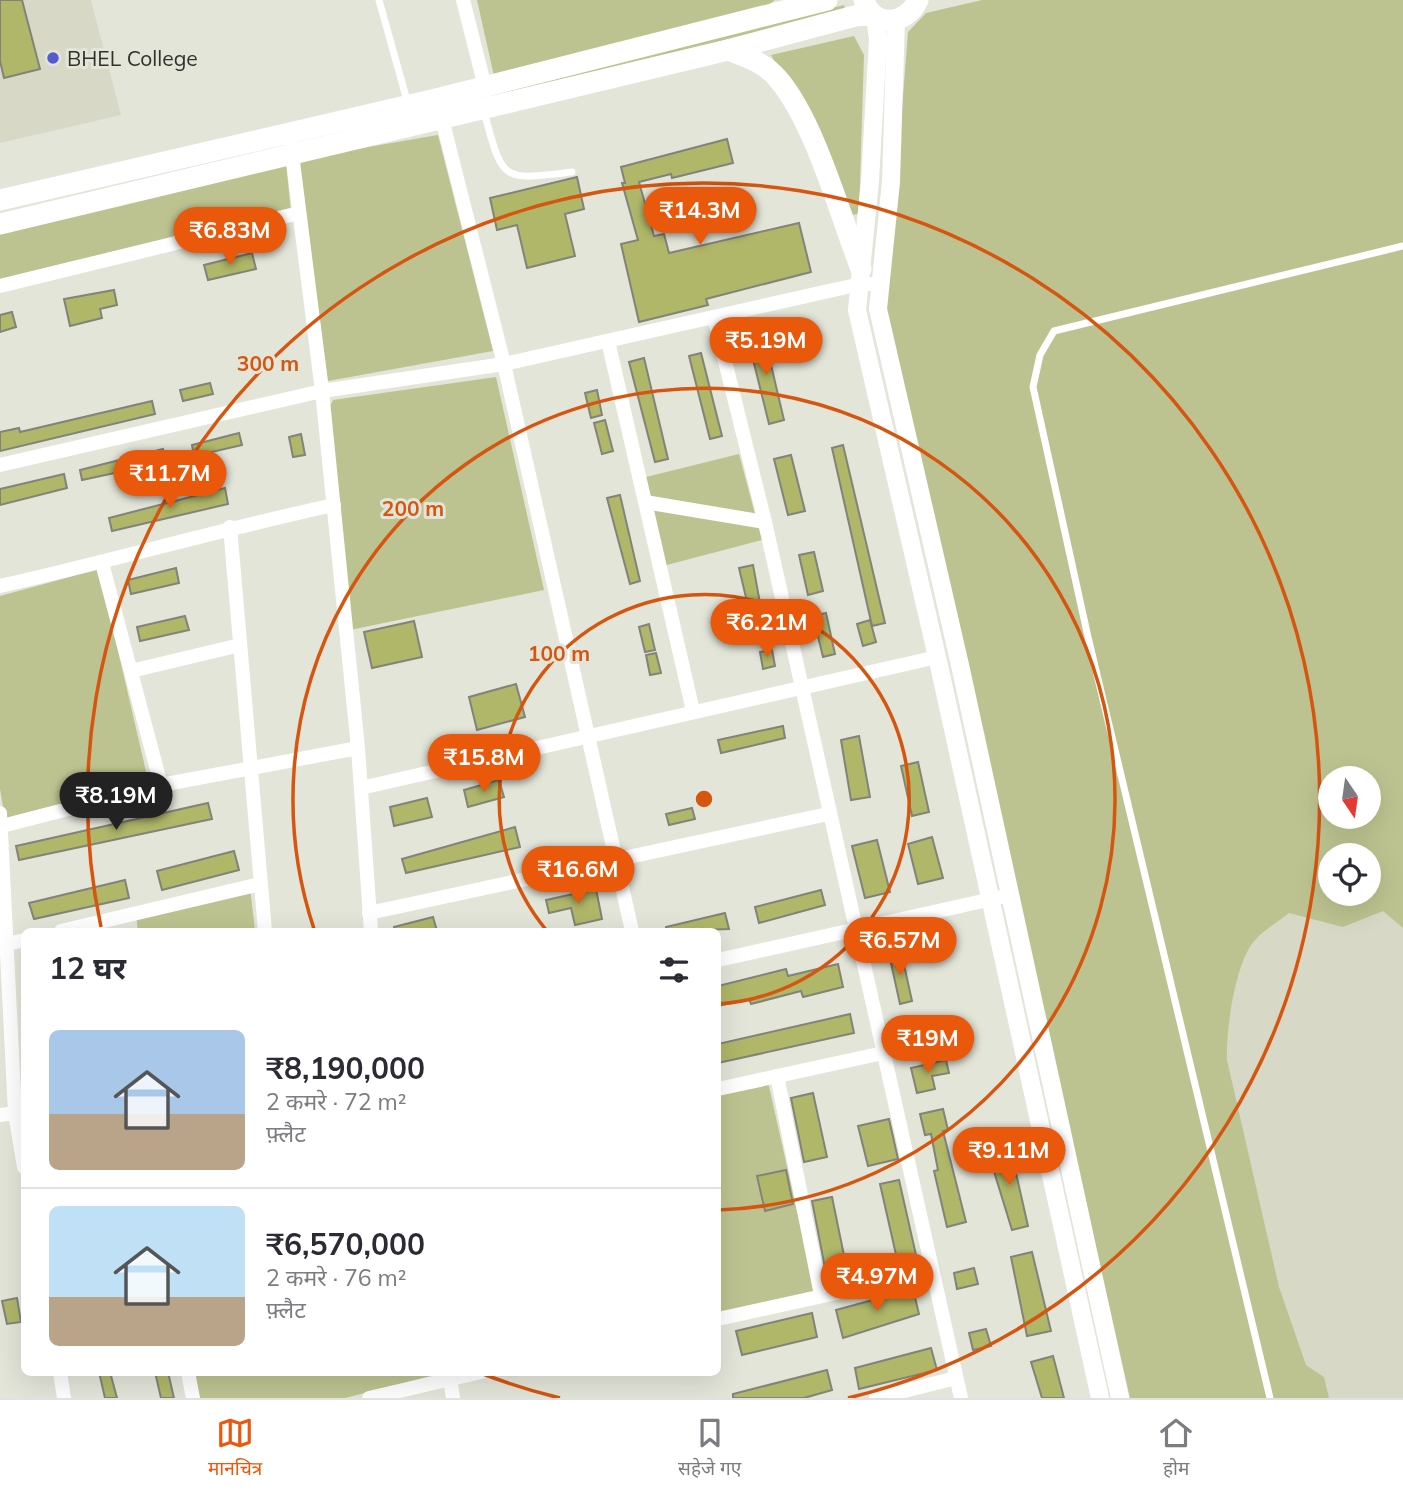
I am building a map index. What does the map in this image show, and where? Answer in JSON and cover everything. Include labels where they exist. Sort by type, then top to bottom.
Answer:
[{"type":"main road","points":[[0,200],[290,143],[439,108],[799,5],[828,0]]},
{"type":"main road","points":[[482,94],[728,50],[855,16],[918,3]]},
{"type":"main road","points":[[728,50],[757,60],[779,79],[793,102],[823,166],[860,276]]},
{"type":"main road","points":[[0,224],[290,143],[408,105],[439,108]]},
{"type":"street","points":[[463,0],[482,94]]},
{"type":"street","points":[[877,13],[877,52],[857,310],[937,657],[1100,1398]]},
{"type":"street","points":[[877,13],[891,182],[878,309],[1120,1398]]},
{"type":"street","points":[[439,108],[503,365],[631,928]]},
{"type":"street","points":[[290,143],[322,391],[359,748],[371,928]]},
{"type":"street","points":[[0,286],[299,213]]},
{"type":"street","points":[[0,465],[322,391],[503,365],[714,317],[860,276],[880,284]]},
{"type":"street","points":[[714,317],[765,522],[828,814],[961,1398]]},
{"type":"street","points":[[608,341],[693,711]]},
{"type":"street","points":[[645,502],[765,522]]},
{"type":"street","points":[[0,586],[102,563],[230,527],[334,505]]},
{"type":"street","points":[[230,527],[253,768],[265,928]]},
{"type":"street","points":[[102,563],[161,785]]},
{"type":"street","points":[[131,671],[240,645]]},
{"type":"street","points":[[361,788],[937,657]]},
{"type":"street","points":[[0,1115],[20,1112],[1,819],[161,785],[359,748]]},
{"type":"street","points":[[369,914],[828,814]]},
{"type":"street","points":[[74,928],[260,884]]},
{"type":"street","points":[[721,959],[1010,895]]},
{"type":"street","points":[[8,944],[21,941]]},
{"type":"street","points":[[721,1088],[883,1053]]},
{"type":"street","points":[[777,1076],[821,1295]]},
{"type":"street","points":[[721,1318],[932,1272]]},
{"type":"street","points":[[61,1376],[64,1398]]},
{"type":"street","points":[[189,1376],[193,1398]]},
{"type":"street","points":[[369,1398],[446,1376]]},
{"type":"street","points":[[450,1376],[453,1398]]},
{"type":"street","points":[[876,1398],[956,1378]]},
{"type":"lane","points":[[379,0],[408,105]]},
{"type":"lane","points":[[482,94],[498,161],[505,171],[523,178],[572,172]]},
{"type":"lane","points":[[1270,1398],[1088,638],[1033,387],[1040,355],[1054,331],[1403,246]]},
{"type":"shaded area","name":"BHEL College","points":[[0,0],[91,0],[121,115],[0,143]]},
{"type":"shaded area","points":[[1403,240],[1403,1398],[1276,1398],[1064,323]]},
{"type":"green space","points":[[477,0],[775,0],[764,8],[494,76]]},
{"type":"green space","points":[[982,0],[1403,0],[1403,928],[1383,911],[1343,927],[1289,913],[1259,936],[1248,950],[1233,997],[1227,1047],[1227,1060],[1279,1287],[1306,1365],[1324,1377],[1329,1398],[1130,1398],[886,314],[908,32],[926,13]]},
{"type":"green space","points":[[844,5],[845,11],[492,96],[491,90]]},
{"type":"green space","points":[[854,36],[864,55],[859,214],[849,215],[824,149],[771,55]]},
{"type":"green space","points":[[438,135],[493,351],[328,381],[298,159]]},
{"type":"green space","points":[[286,162],[291,213],[0,284],[0,233]]},
{"type":"green space","points":[[496,377],[544,590],[350,630],[327,412],[333,400]]},
{"type":"green space","points":[[739,454],[762,540],[663,566],[642,478]]},
{"type":"green space","points":[[99,569],[148,780],[5,819],[0,789],[0,596]]},
{"type":"green space","points":[[250,887],[255,928],[138,928],[136,916]]},
{"type":"green space","points":[[768,1082],[815,1291],[721,1313],[721,1093]]},
{"type":"green space","points":[[195,1376],[430,1376],[345,1398],[200,1398]]},
{"type":"building","points":[[0,0],[22,0],[40,69],[4,78],[0,61]]},
{"type":"building","points":[[727,139],[733,163],[672,178],[671,174],[639,182],[654,236],[664,234],[669,253],[799,223],[811,272],[706,299],[708,305],[639,322],[621,244],[638,240],[622,183],[625,183],[621,167]]},
{"type":"building","points":[[577,177],[584,209],[565,214],[575,256],[527,268],[517,225],[497,230],[490,198]]},
{"type":"building","points":[[252,253],[256,269],[208,280],[204,265]]},
{"type":"building","points":[[114,290],[117,305],[100,309],[102,318],[70,326],[64,299]]},
{"type":"building","points":[[12,312],[16,327],[0,332],[0,315]]},
{"type":"building","points":[[763,331],[784,420],[769,424],[747,335]]},
{"type":"building","points":[[701,353],[722,436],[710,439],[689,356]]},
{"type":"building","points":[[644,358],[668,459],[655,462],[629,362]]},
{"type":"building","points":[[210,383],[213,394],[183,401],[180,390]]},
{"type":"building","points":[[597,390],[602,415],[591,418],[585,393]]},
{"type":"building","points":[[152,401],[155,414],[0,451],[0,432],[19,428],[20,432]]},
{"type":"building","points":[[605,420],[613,451],[602,454],[594,423]]},
{"type":"building","points":[[239,433],[242,445],[194,456],[192,445]]},
{"type":"building","points":[[301,434],[305,455],[293,457],[289,437]]},
{"type":"building","points":[[843,445],[885,623],[872,626],[832,448]]},
{"type":"building","points":[[163,449],[166,462],[82,480],[80,470]]},
{"type":"building","points":[[791,455],[805,511],[788,515],[774,459]]},
{"type":"building","points":[[64,474],[67,488],[0,505],[0,489]]},
{"type":"building","points":[[225,488],[228,504],[112,531],[109,518]]},
{"type":"building","points":[[620,495],[640,581],[630,584],[607,498]]},
{"type":"building","points":[[814,552],[823,591],[808,595],[799,555]]},
{"type":"building","points":[[753,565],[760,603],[748,606],[739,568]]},
{"type":"building","points":[[176,568],[179,583],[131,594],[128,580]]},
{"type":"building","points":[[826,613],[835,654],[823,657],[813,616]]},
{"type":"building","points":[[185,616],[189,630],[140,641],[137,627]]},
{"type":"building","points":[[870,620],[876,642],[863,646],[857,624]]},
{"type":"building","points":[[414,621],[422,657],[372,668],[364,632]]},
{"type":"building","points":[[649,624],[655,650],[645,652],[639,627]]},
{"type":"building","points":[[772,650],[775,666],[763,669],[760,652]]},
{"type":"building","points":[[656,653],[661,673],[650,675],[646,655]]},
{"type":"building","points":[[516,684],[525,717],[477,730],[469,697]]},
{"type":"building","points":[[783,726],[785,738],[721,753],[718,740]]},
{"type":"building","points":[[859,736],[870,797],[851,800],[841,740]]},
{"type":"building","points":[[918,762],[929,812],[912,816],[901,766]]},
{"type":"building","points":[[499,780],[504,797],[468,807],[464,790]]},
{"type":"building","points":[[427,798],[432,817],[394,826],[390,807]]},
{"type":"building","points":[[208,803],[212,819],[19,860],[16,846]]},
{"type":"building","points":[[692,808],[695,819],[669,825],[666,814]]},
{"type":"building","points":[[515,827],[520,847],[406,873],[402,859]]},
{"type":"building","points":[[932,837],[943,878],[918,884],[908,844]]},
{"type":"building","points":[[877,840],[890,892],[865,898],[852,846]]},
{"type":"building","points":[[234,851],[239,870],[162,890],[157,871]]},
{"type":"building","points":[[125,880],[129,898],[34,919],[29,903]]},
{"type":"building","points":[[596,889],[602,919],[575,925],[571,908],[549,913],[546,900]]},
{"type":"building","points":[[821,890],[825,905],[759,923],[755,907]]},
{"type":"building","points":[[725,913],[729,929],[666,928]]},
{"type":"building","points":[[433,917],[436,928],[394,928]]},
{"type":"building","points":[[901,951],[912,1001],[900,1004],[889,954]]},
{"type":"building","points":[[838,964],[843,987],[803,997],[801,991],[751,1004],[749,999],[721,1005],[721,985],[786,969],[788,976]]},
{"type":"building","points":[[850,1014],[854,1033],[721,1062],[721,1043]]},
{"type":"building","points":[[946,1060],[949,1073],[932,1076],[935,1089],[917,1093],[911,1068]]},
{"type":"building","points":[[813,1093],[827,1157],[804,1162],[791,1098]]},
{"type":"building","points":[[943,1109],[948,1130],[943,1131],[966,1222],[947,1227],[934,1171],[938,1170],[931,1134],[925,1135],[920,1114]]},
{"type":"building","points":[[889,1119],[898,1159],[868,1166],[858,1126]]},
{"type":"building","points":[[1010,1147],[1028,1226],[1012,1230],[988,1152]]},
{"type":"building","points":[[786,1170],[793,1204],[765,1211],[757,1176]]},
{"type":"building","points":[[899,1180],[916,1255],[897,1259],[880,1184]]},
{"type":"building","points":[[832,1197],[847,1270],[826,1273],[812,1201]]},
{"type":"building","points":[[1032,1252],[1051,1331],[1027,1336],[1011,1257]]},
{"type":"building","points":[[974,1268],[978,1284],[957,1289],[954,1273]]},
{"type":"building","points":[[913,1289],[919,1314],[843,1338],[836,1310]]},
{"type":"building","points":[[17,1298],[21,1322],[7,1324],[2,1301]]},
{"type":"building","points":[[812,1313],[817,1337],[742,1355],[736,1331]]},
{"type":"building","points":[[986,1329],[991,1346],[973,1350],[969,1333]]},
{"type":"building","points":[[931,1348],[937,1370],[859,1389],[855,1368]]},
{"type":"building","points":[[1053,1356],[1064,1398],[1042,1398],[1031,1362]]},
{"type":"building","points":[[827,1370],[832,1390],[804,1398],[733,1398],[733,1394]]},
{"type":"building","points":[[100,1376],[111,1376],[117,1398],[105,1398]]},
{"type":"building","points":[[156,1376],[169,1376],[174,1398],[161,1398]]},
{"type":"place","name":"BHEL College","points":[[53,58]]}]
